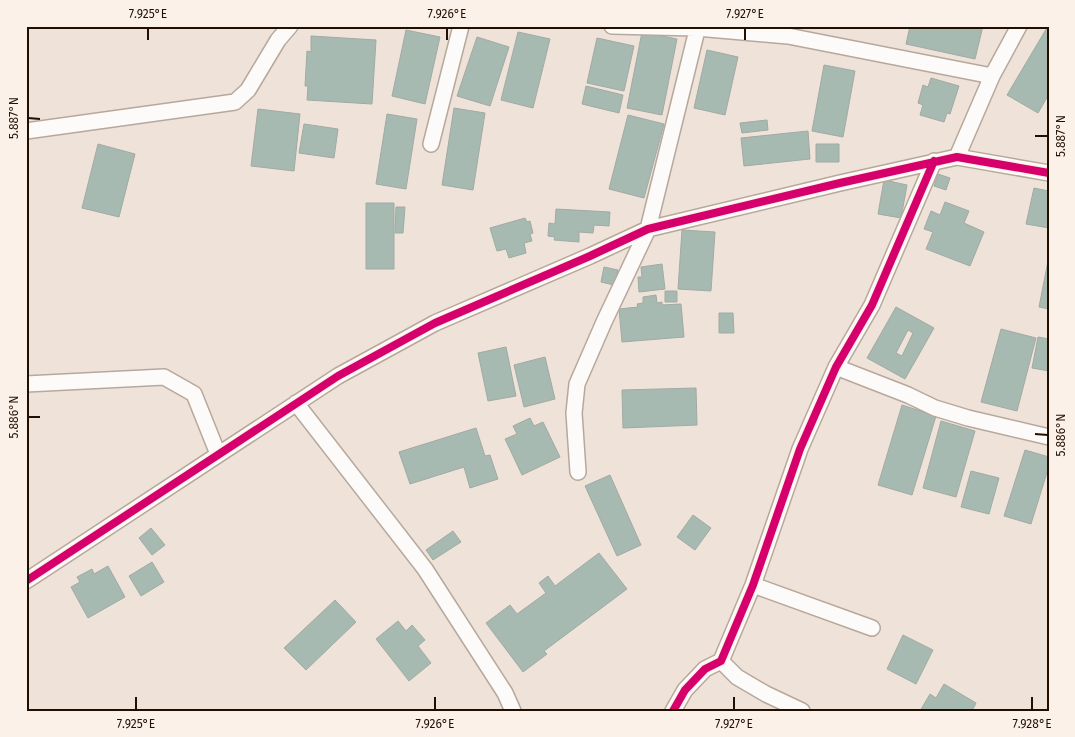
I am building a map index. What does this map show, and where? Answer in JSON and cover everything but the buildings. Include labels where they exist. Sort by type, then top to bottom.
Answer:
[{"type":"street","points":[[26,131],[235,102],[248,90],[278,40],[290,26]]},
{"type":"street","points":[[431,144],[461,26]]},
{"type":"street","points":[[612,26],[698,27],[788,36],[992,76]]},
{"type":"street","points":[[957,157],[992,76],[1019,26]]},
{"type":"street","points":[[578,472],[574,413],[577,384],[648,229],[698,27]]},
{"type":"street","points":[[26,582],[338,376],[435,323],[648,229],[957,157],[1049,174]]},
{"type":"street","points":[[673,711],[686,690],[705,670],[721,661],[753,585],[800,449],[836,367],[872,305],[934,162]]},
{"type":"street","points":[[836,367],[908,395],[935,408],[968,418],[1049,437]]},
{"type":"street","points":[[26,384],[164,377],[194,394],[218,454]]},
{"type":"street","points":[[296,404],[424,569],[505,694],[512,711]]},
{"type":"street","points":[[753,585],[872,628]]},
{"type":"street","points":[[721,661],[737,677],[766,694],[802,711]]},
{"type":"cycle path","points":[[26,581],[338,376],[435,323],[648,229],[957,157],[1049,173]]},
{"type":"cycle path","points":[[673,711],[685,690],[705,669],[721,661],[753,585],[800,449],[836,367],[872,305],[934,161]]}]
